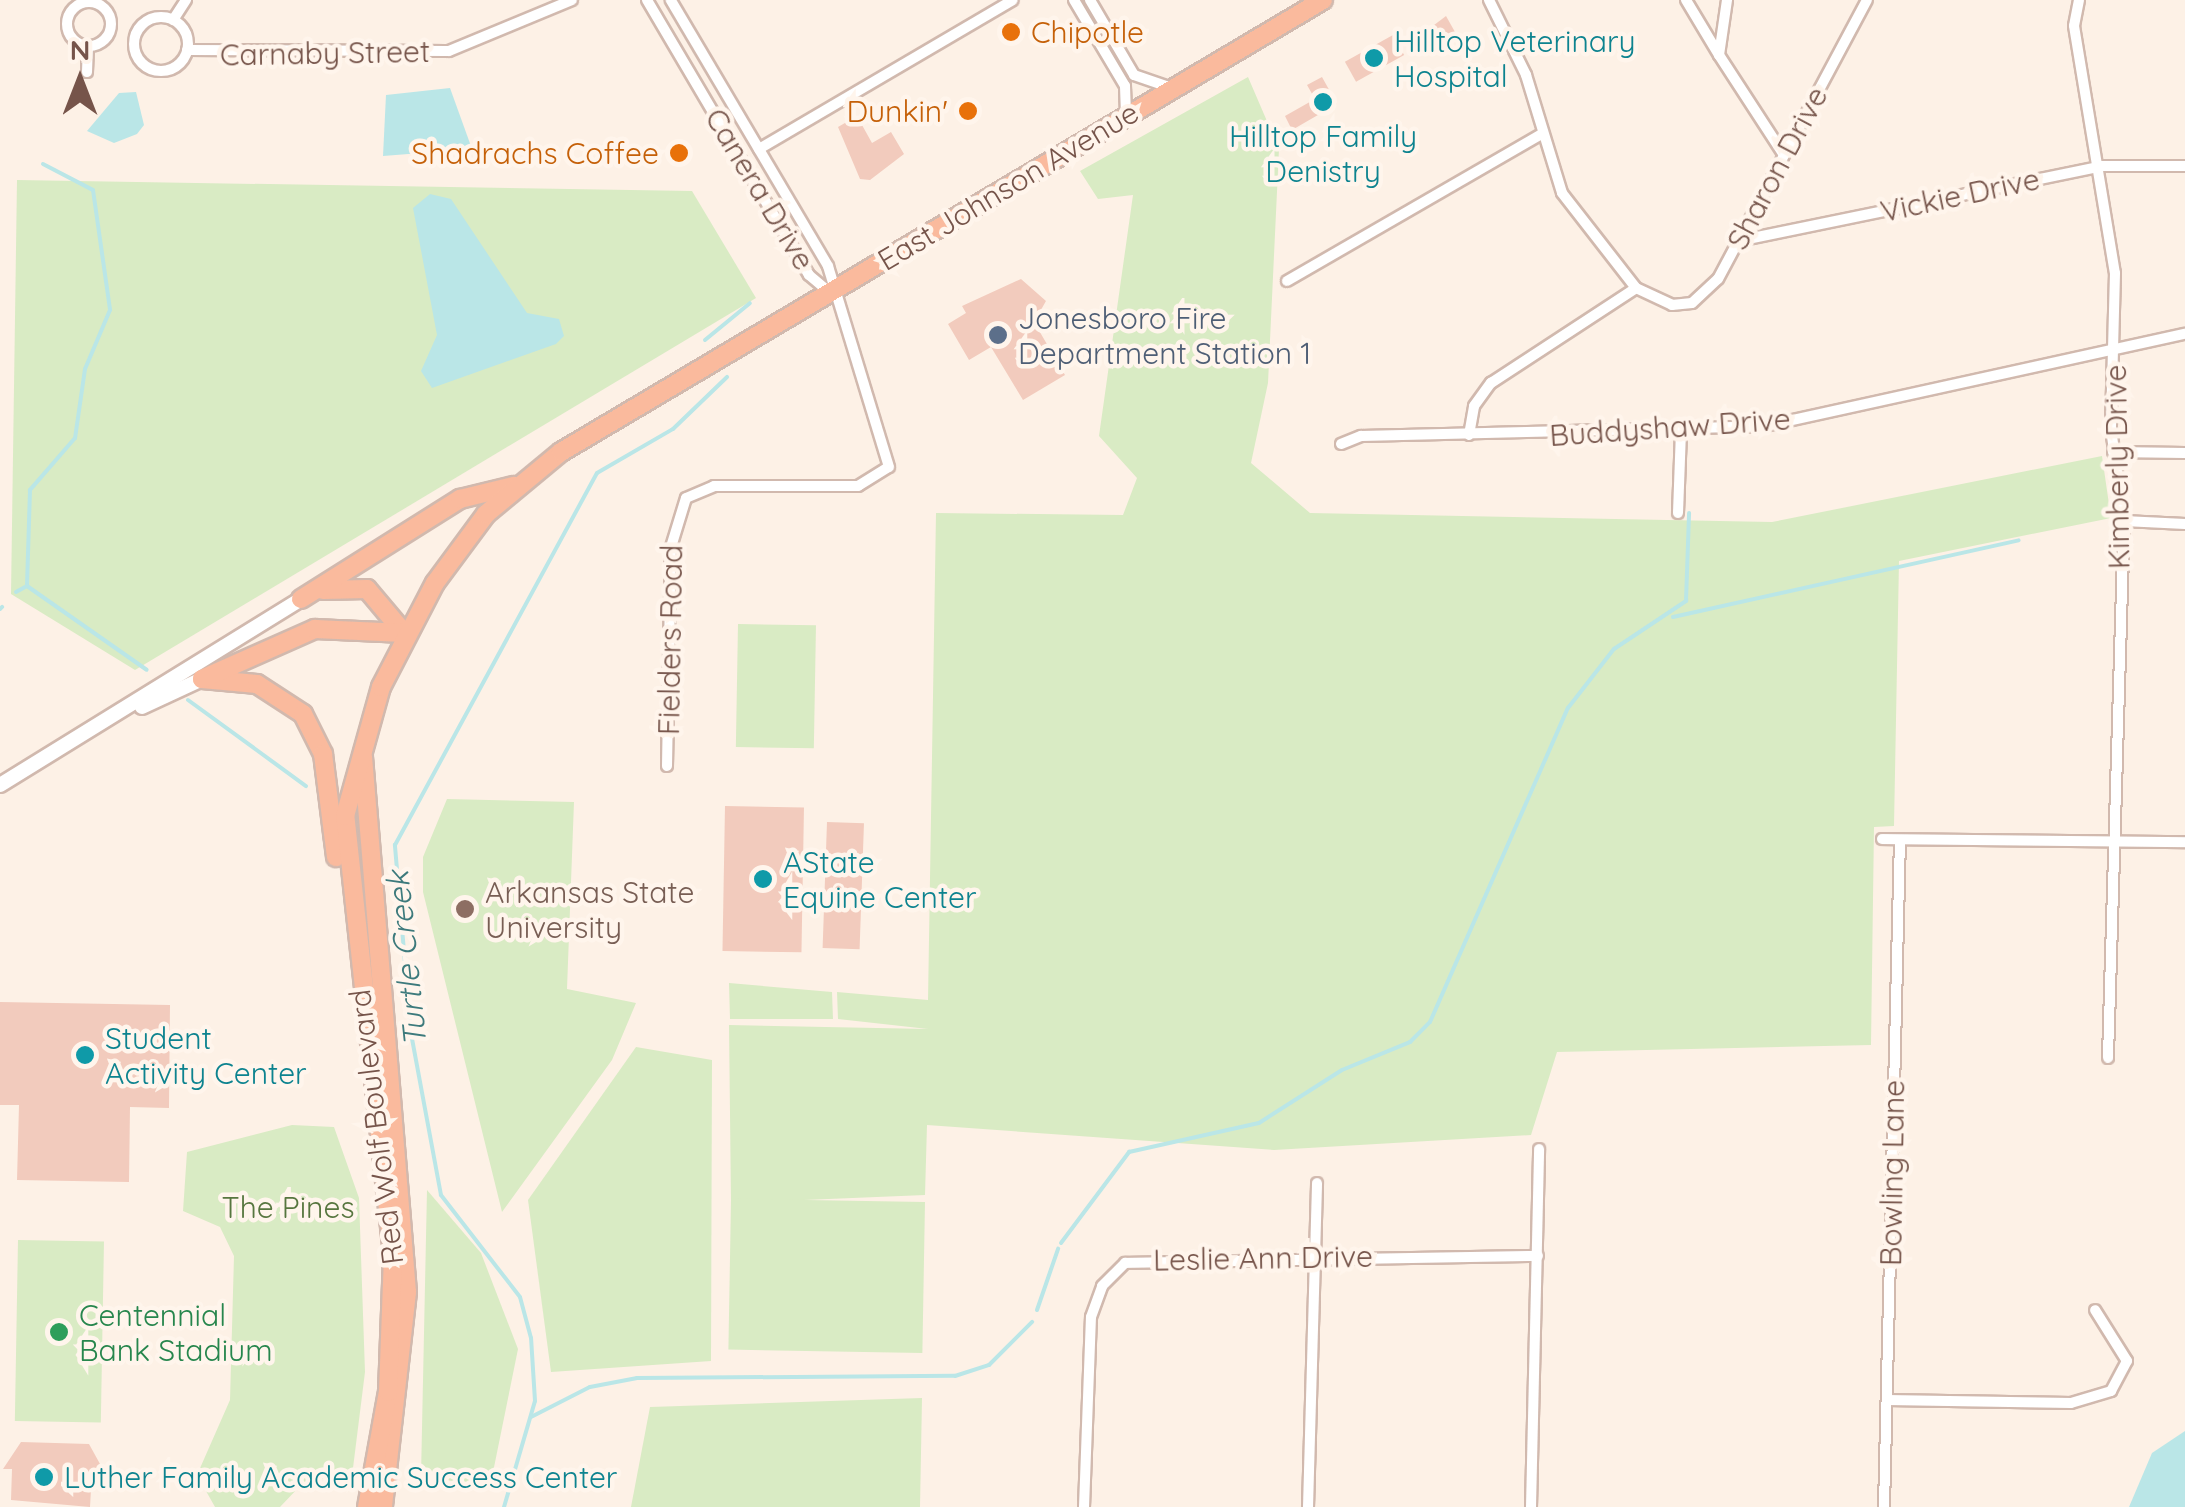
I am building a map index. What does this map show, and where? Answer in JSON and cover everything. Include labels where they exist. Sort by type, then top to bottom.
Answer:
[{"type":"highway","name":"East Johnson Avenue","points":[[694,372],[1323,0]]},
{"type":"highway","name":"Red Wolf Boulevard","points":[[367,1507],[388,1392],[393,1255],[350,912],[345,816],[363,747],[404,633],[454,554],[518,484],[694,372]]},
{"type":"highway","points":[[300,599],[460,499],[518,484]]},
{"type":"highway","points":[[300,599],[358,585],[404,633]]},
{"type":"highway","points":[[202,678],[315,629],[404,633]]},
{"type":"highway","points":[[202,678],[274,690],[314,731],[350,912]]},
{"type":"highway","name":"Red Wolf Boulevard","points":[[363,747],[408,1292],[383,1507]]},
{"type":"main road","points":[[0,786],[300,599]]},
{"type":"main road","points":[[87,734],[202,678]]},
{"type":"street","points":[[88,47],[67,32],[75,3],[93,1],[111,30],[136,35],[152,19],[173,20],[186,0]]},
{"type":"street","name":"Carnaby Street","points":[[136,35],[139,60],[154,70],[171,69],[188,50],[449,51],[572,0]]},
{"type":"street","name":"Canera Drive","points":[[648,0],[809,275],[829,292]]},
{"type":"street","name":"Canera Drive","points":[[671,0],[828,266],[829,292]]},
{"type":"street","points":[[759,149],[1013,0]]},
{"type":"street","points":[[1074,0],[1125,86],[1126,116]]},
{"type":"street","points":[[1090,0],[1134,74],[1173,88]]},
{"type":"street","points":[[1469,436],[1474,406],[1491,383],[1636,288],[1562,193],[1540,135],[1526,75],[1488,0]]},
{"type":"street","points":[[1686,0],[1784,156]]},
{"type":"street","points":[[1719,55],[1726,0]]},
{"type":"street","name":"Sharon Drive","points":[[1636,288],[1665,303],[1707,294],[1867,0]]},
{"type":"street","name":"Kimberly Drive","points":[[2079,0],[2074,26],[2102,166],[2114,350],[2113,452],[2124,521],[2108,1058]]},
{"type":"street","name":"Carnaby Street","points":[[173,20],[188,50]]},
{"type":"street","points":[[88,47],[111,30]]},
{"type":"street","points":[[87,72],[88,47]]},
{"type":"street","points":[[1287,280],[1540,135]]},
{"type":"street","name":"Vickie Drive","points":[[1738,241],[2102,166],[2185,166]]},
{"type":"street","name":"Fielders Road","points":[[668,766],[670,547],[686,498],[714,486],[872,484],[889,467],[829,292]]},
{"type":"street","name":"Buddyshaw Drive","points":[[1341,444],[1469,436],[1681,432],[1784,423],[2185,334]]},
{"type":"street","points":[[1678,513],[1681,432]]},
{"type":"street","points":[[2113,452],[2185,453]]},
{"type":"street","points":[[2124,521],[2185,524]]},
{"type":"street","points":[[1882,840],[2185,842]]},
{"type":"street","name":"Bowling Lane","points":[[1884,1507],[1900,840]]},
{"type":"street","points":[[1531,1507],[1540,1148]]},
{"type":"street","points":[[1308,1507],[1317,1183]]},
{"type":"street","name":"Leslie Ann Drive","points":[[1084,1507],[1091,1317],[1118,1267],[1146,1258],[1538,1256]]},
{"type":"street","points":[[1887,1400],[2071,1403],[2111,1390],[2127,1361],[2095,1310]]},
{"type":"green space","points":[[1248,77],[1279,149],[1268,383],[1251,463],[1310,513],[1772,522],[2102,456],[2111,518],[1899,561],[1894,826],[1874,827],[1871,1045],[1557,1052],[1531,1135],[1274,1150],[927,1125],[925,1195],[731,1203],[729,1025],[928,1029],[838,1019],[837,992],[928,1000],[936,513],[1123,515],[1137,478],[1099,436],[1133,195],[1098,199],[1080,171]]},
{"type":"green space","points":[[17,180],[692,191],[756,298],[135,670],[11,594]]},
{"type":"green space","points":[[738,624],[816,625],[814,748],[736,747]]},
{"type":"green space","points":[[447,799],[574,802],[567,989],[636,1003],[612,1060],[502,1212],[423,892],[423,857]]},
{"type":"green space","points":[[729,983],[832,992],[833,1019],[730,1019]]},
{"type":"green space","points":[[636,1047],[712,1060],[711,1361],[551,1372],[528,1200]]},
{"type":"green space","name":"The Pines","points":[[292,1125],[334,1127],[359,1198],[365,1372],[353,1468],[300,1486],[280,1507],[215,1507],[197,1475],[230,1400],[234,1256],[220,1227],[183,1211],[187,1152]]},
{"type":"green space","points":[[427,1190],[481,1253],[518,1349],[490,1487],[421,1476]]},
{"type":"green space","points":[[731,1199],[925,1202],[922,1353],[728,1350]]},
{"type":"green space","name":"Centennial Bank Stadium","points":[[18,1240],[104,1242],[101,1422],[15,1421]]},
{"type":"green space","points":[[922,1398],[920,1507],[631,1507],[650,1407]]},
{"type":"water","points":[[450,88],[472,149],[383,156],[386,95]]},
{"type":"water","points":[[136,92],[144,125],[137,134],[114,143],[87,131],[119,93]]},
{"type":"water","points":[[430,194],[451,199],[527,313],[559,319],[564,336],[556,344],[432,388],[421,371],[437,335],[413,208]]},
{"type":"water","points":[[2185,1431],[2185,1507],[2129,1507],[2152,1453]]},
{"type":"building","points":[[1446,16],[1455,32],[1421,46],[1417,38]]},
{"type":"building","name":"Hilltop Veterinary Hospital","points":[[1393,35],[1404,55],[1356,82],[1345,62]]},
{"type":"building","name":"Hilltop Family Denistry","points":[[1322,77],[1337,104],[1292,130],[1285,116],[1315,99],[1307,85]]},
{"type":"building","points":[[857,116],[872,143],[891,132],[904,154],[870,180],[860,179],[838,127]]},
{"type":"building","name":"Jonesboro Fire Department Station 1","points":[[1021,279],[1046,301],[1034,322],[1065,375],[1023,400],[991,347],[969,360],[948,324],[966,313],[962,306]]},
{"type":"building","name":"AState Equine Center","points":[[725,806],[804,807],[801,952],[722,951]]},
{"type":"building","points":[[827,822],[864,823],[860,949],[823,948]]},
{"type":"building","name":"Student Activity Center","points":[[0,1002],[170,1005],[169,1108],[130,1107],[129,1182],[17,1180],[19,1105],[0,1105]]},
{"type":"building","name":"Luther Family Academic Success Center","points":[[21,1442],[89,1444],[105,1473],[92,1472],[90,1507],[11,1500],[12,1469],[3,1469]]},
{"type":"waterway","points":[[43,164],[93,190],[110,310],[85,369],[75,438],[30,490],[27,586],[147,670]]},
{"type":"waterway","name":"Turtle Creek","points":[[705,340],[750,303]]},
{"type":"waterway","name":"Turtle Creek","points":[[504,1507],[535,1401],[531,1338],[520,1297],[441,1195],[411,1033],[395,845],[597,473],[673,429],[727,377]]},
{"type":"waterway","points":[[1061,1243],[1129,1152],[1259,1123],[1342,1070],[1410,1042],[1430,1022],[1568,708],[1614,649],[1686,601],[1689,513]]},
{"type":"waterway","points":[[1673,617],[2019,540]]},
{"type":"waterway","points":[[16,592],[27,586]]},
{"type":"waterway","points":[[188,700],[306,786]]},
{"type":"waterway","points":[[1037,1310],[1058,1249]]},
{"type":"waterway","points":[[531,1417],[590,1387],[637,1378],[955,1376],[989,1365],[1032,1322]]},
{"type":"place","name":"Chipotle","points":[[1011,32]]},
{"type":"place","name":"Hilltop Veterinary Hospital","points":[[1374,58]]},
{"type":"place","name":"Hilltop Family Denistry","points":[[1323,102]]},
{"type":"place","name":"Dunkin'","points":[[968,111]]},
{"type":"place","name":"Shadrachs Coffee","points":[[679,153]]},
{"type":"place","name":"Jonesboro Fire Department Station 1","points":[[998,335]]},
{"type":"place","name":"AState Equine Center","points":[[763,879]]},
{"type":"place","name":"Arkansas State University","points":[[465,909]]},
{"type":"place","name":"Student Activity Center","points":[[85,1055]]},
{"type":"place","name":"Centennial Bank Stadium","points":[[59,1332]]},
{"type":"place","name":"Luther Family Academic Success Center","points":[[44,1477]]}]
